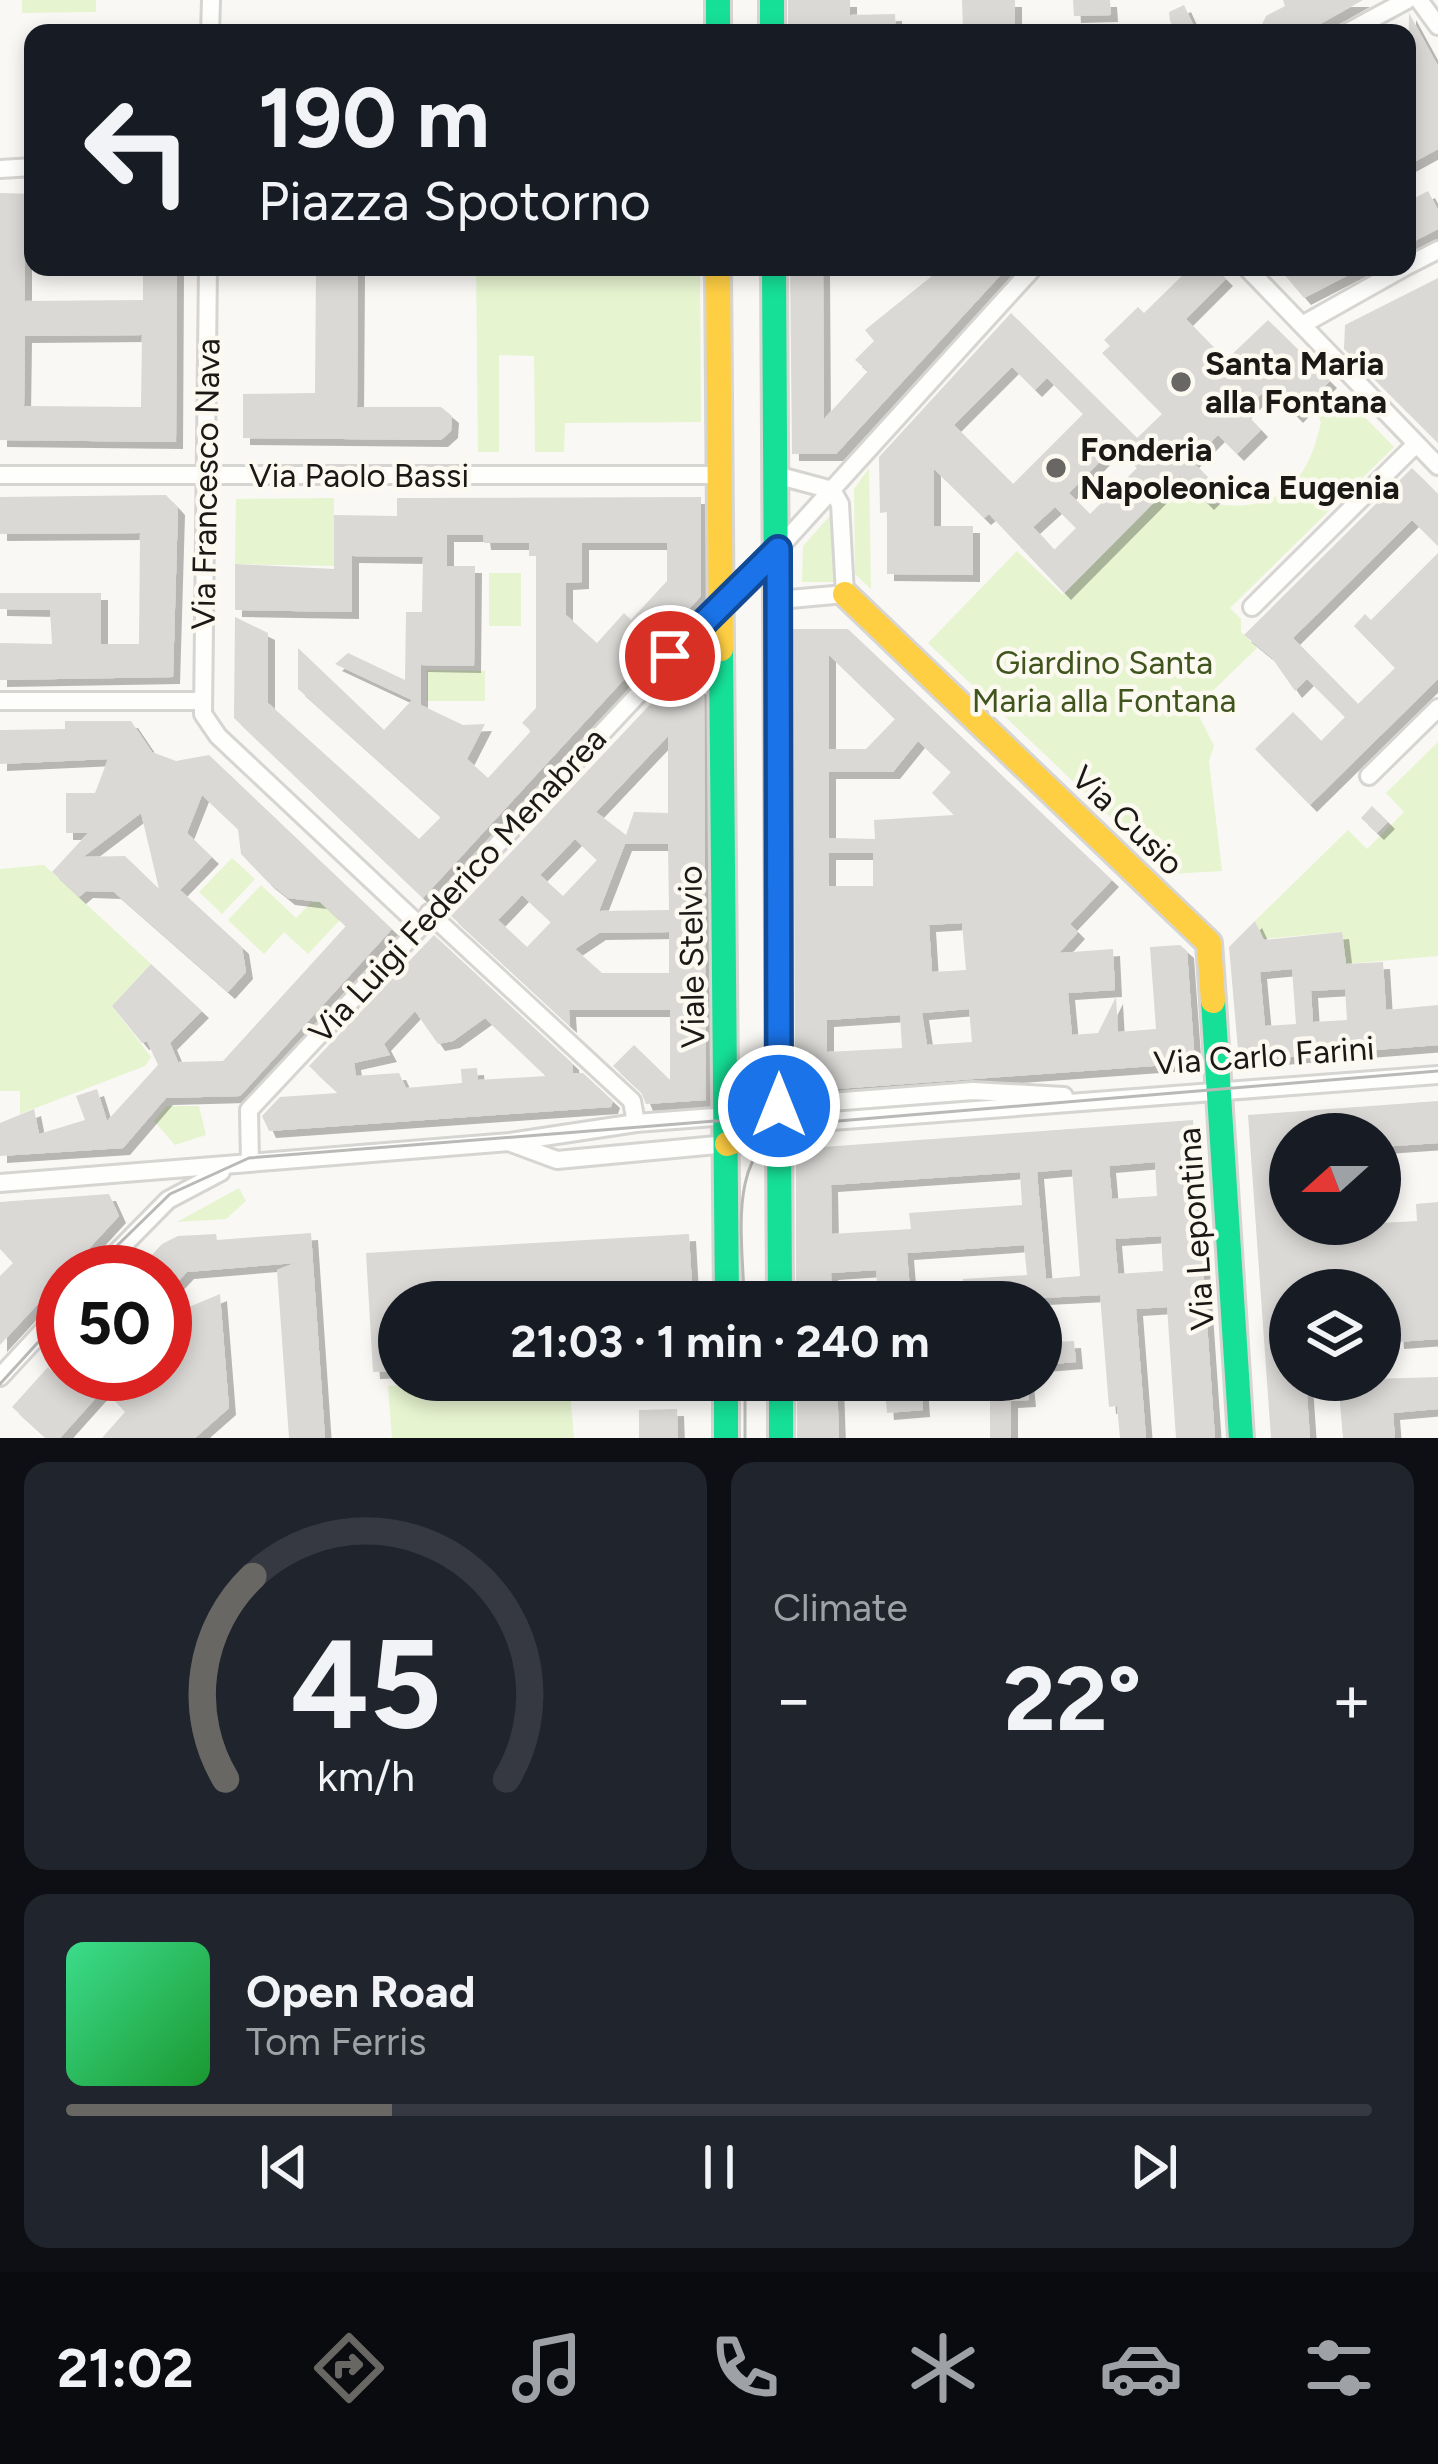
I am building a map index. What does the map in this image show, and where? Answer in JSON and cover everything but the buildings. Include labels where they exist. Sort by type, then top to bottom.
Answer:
[{"type":"main road","points":[[718,276],[718,475]]},
{"type":"main road","points":[[774,276],[780,1281]]},
{"type":"main road","name":"Viale Stelvio","points":[[718,475],[727,1281]]},
{"type":"main road","points":[[717,610],[778,549]]},
{"type":"main road","name":"Via Cusio","points":[[845,594],[1209,943]]},
{"type":"main road","points":[[717,610],[779,600]]},
{"type":"main road","name":"Via Lepontina","points":[[1209,943],[1241,1438]]},
{"type":"main road","name":"Via Carlo Farini","points":[[727,1116],[779,1116]]},
{"type":"main road","name":"Via Carlo Farini","points":[[728,1144],[779,1116]]},
{"type":"main road","points":[[726,1401],[726,1438]]},
{"type":"main road","points":[[781,1401],[781,1438]]},
{"type":"street","points":[[1363,24],[1407,0]]},
{"type":"street","points":[[1419,0],[1438,26]]},
{"type":"street","name":"Via Francesco Nava","points":[[202,700],[208,276]]},
{"type":"street","points":[[778,549],[1026,276]]},
{"type":"street","points":[[1255,276],[1438,466]]},
{"type":"street","points":[[1302,325],[1390,276]]},
{"type":"street","points":[[1252,607],[1417,444]]},
{"type":"street","name":"Via Paolo Bassi","points":[[0,476],[718,475]]},
{"type":"street","points":[[776,475],[832,490],[840,504],[845,594],[779,600]]},
{"type":"street","name":"Via Luigi Federico Menabrea","points":[[250,1162],[249,1110],[717,610]]},
{"type":"street","points":[[0,701],[202,700],[203,714],[218,736],[632,1101],[636,1123]]},
{"type":"street","points":[[1369,776],[1438,708]]},
{"type":"street","name":"Via Carlo Farini","points":[[779,1116],[973,1091],[1094,1101],[1438,1075]]},
{"type":"street","name":"Via Carlo Farini","points":[[0,1183],[510,1142],[636,1123],[727,1116]]},
{"type":"street","name":"Via Carlo Farini","points":[[510,1142],[556,1160],[728,1144]]},
{"type":"street","points":[[122,1245],[168,1200],[250,1162]]},
{"type":"street","points":[[0,1377],[36,1338]]},
{"type":"green space","points":[[22,0],[96,0],[96,12],[22,13]]},
{"type":"green space","points":[[476,276],[700,276],[701,422],[565,423],[564,452],[535,452],[534,356],[499,355],[499,452],[478,452]]},
{"type":"green space","name":"Giardino Santa Maria alla Fontana","points":[[1339,391],[1394,447],[1230,608],[1241,619],[1241,632],[1257,648],[1195,708],[1214,746],[1209,761],[1222,871],[1170,874],[928,643],[1017,551],[1063,595],[1180,476],[1207,503],[1252,504],[1284,491],[1297,480],[1315,445],[1321,422],[1316,412]]},
{"type":"green space","points":[[869,468],[871,589],[855,574],[854,489]]},
{"type":"green space","points":[[334,498],[334,566],[235,564],[236,499]]},
{"type":"green space","points":[[834,511],[836,582],[802,582],[803,546]]},
{"type":"green space","points":[[489,573],[521,573],[521,626],[489,626]]},
{"type":"green space","points":[[427,670],[485,671],[485,701],[427,701]]},
{"type":"green space","points":[[1438,742],[1438,956],[1346,964],[1341,932],[1263,939],[1255,921],[1348,830],[1367,849],[1404,812],[1386,793]]},
{"type":"green space","points":[[232,858],[255,879],[222,914],[199,892]]},
{"type":"green space","points":[[44,865],[151,964],[112,1006],[151,1057],[145,1066],[20,1114],[20,1091],[0,1091],[0,869]]},
{"type":"green space","points":[[261,885],[296,918],[316,898],[340,920],[308,954],[284,932],[264,954],[228,920]]},
{"type":"green space","points":[[167,1106],[199,1106],[206,1135],[175,1145],[154,1121]]},
{"type":"green space","points":[[239,1188],[246,1201],[226,1219],[177,1222]]},
{"type":"green space","points":[[389,1401],[571,1401],[574,1438],[392,1438]]},
{"type":"tram line","points":[[743,1281],[741,1228],[746,1178],[769,1138],[790,1125],[1438,1071]]},
{"type":"tram line","points":[[118,1245],[170,1194],[249,1158],[715,1121],[797,1120]]},
{"type":"tram line","points":[[0,1384],[36,1345]]},
{"type":"tram line","points":[[745,1401],[745,1438]]},
{"type":"traffic: fast","points":[[718,0],[718,24]]},
{"type":"traffic: fast","points":[[772,0],[772,24]]},
{"type":"traffic: fast","points":[[774,276],[780,1281]]},
{"type":"traffic: fast","points":[[717,610],[778,549]]},
{"type":"traffic: fast","points":[[721,649],[727,1281]]},
{"type":"traffic: fast","points":[[1213,1001],[1241,1438]]},
{"type":"traffic: fast","points":[[727,1116],[779,1106]]},
{"type":"traffic: fast","points":[[726,1401],[726,1438]]},
{"type":"traffic: fast","points":[[781,1401],[781,1438]]},
{"type":"traffic: slow","points":[[718,276],[721,649]]},
{"type":"traffic: slow","points":[[845,594],[1209,943],[1213,1001]]},
{"type":"traffic: slow","points":[[727,1144],[779,1125]]},
{"type":"place","name":"Santa Maria alla Fontana","points":[[1181,382]]},
{"type":"place","name":"Fonderia Napoleonica Eugenia","points":[[1056,468]]},
{"type":"route","points":[[670,656],[778,549],[779,1106]]}]
